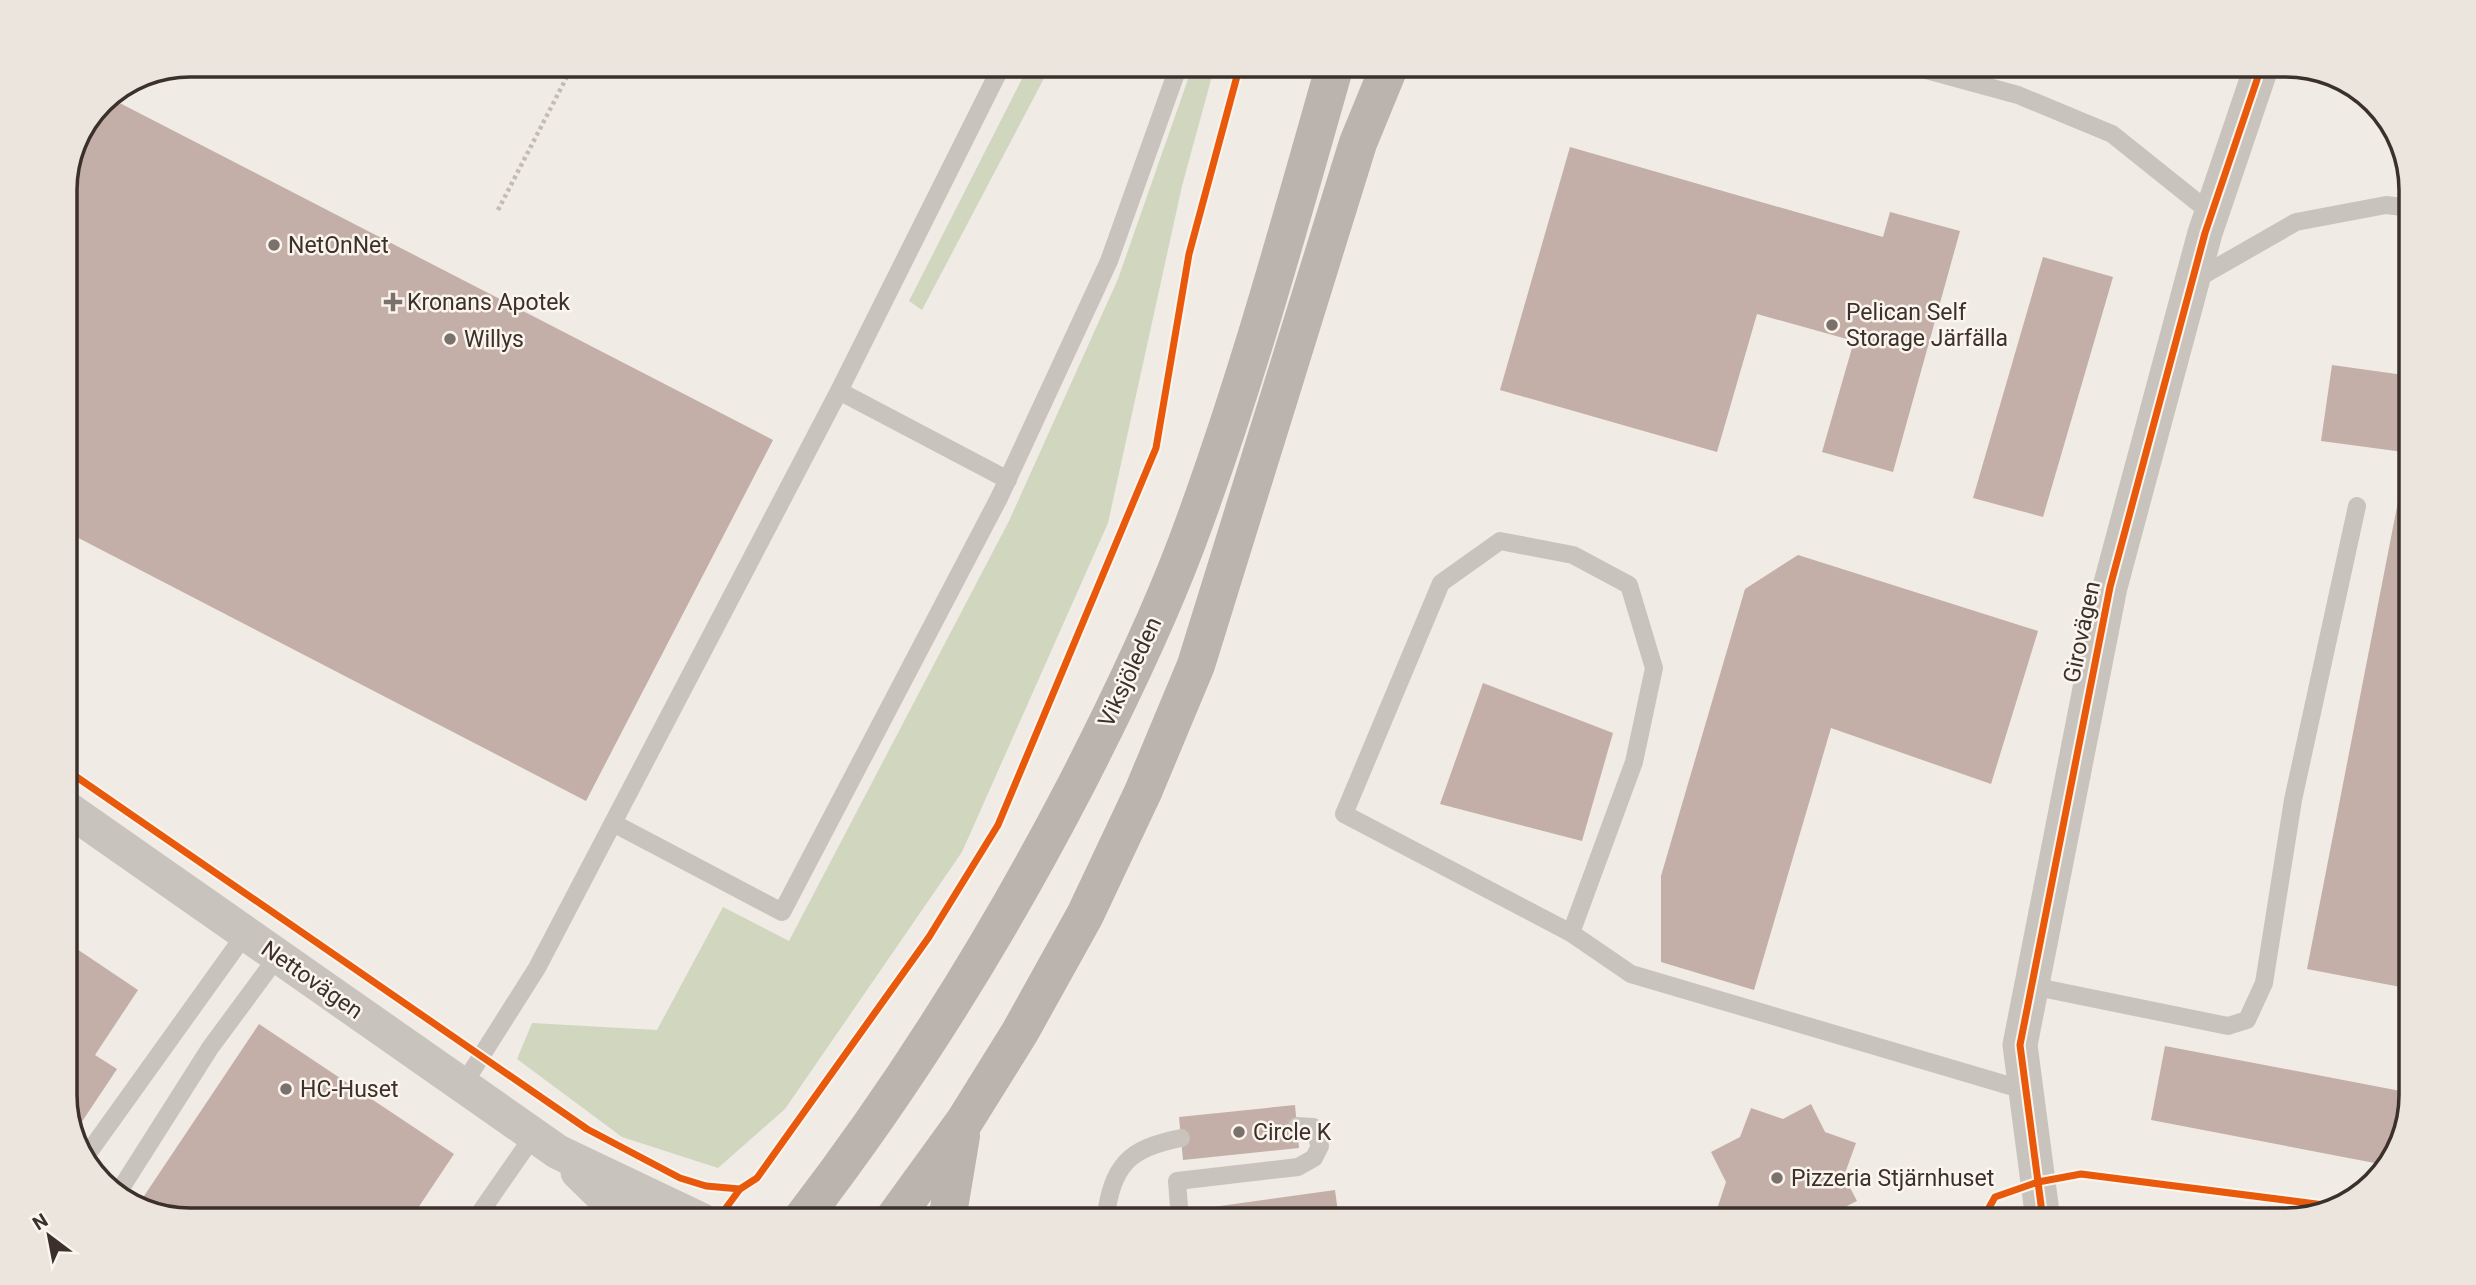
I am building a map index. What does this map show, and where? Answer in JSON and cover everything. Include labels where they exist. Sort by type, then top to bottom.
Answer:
[{"type":"main road","name":"Viksjöleden","points":[[810,1208],[886,1105],[970,975],[1040,854],[1140,656],[1186,546],[1247,366],[1331,77]]},
{"type":"main road","points":[[1358,143],[1371,77]]},
{"type":"main road","points":[[902,1208],[964,1122],[1020,1032],[1085,915],[1143,792],[1196,665],[1358,143],[1385,77]]},
{"type":"main road","points":[[949,1208],[964,1122]]},
{"type":"street","name":"Girovägen","points":[[2041,1208],[2020,1045],[2110,587],[2212,214],[2258,77]]},
{"type":"street","name":"Nettovägen","points":[[77,815],[546,1144],[614,1208]]},
{"type":"street","name":"Nettovägen","points":[[546,1144],[677,1208]]},
{"type":"lane","points":[[463,1085],[537,968],[839,391],[996,77]]},
{"type":"lane","points":[[613,823],[782,912],[1007,480],[1109,261],[1176,77]]},
{"type":"lane","points":[[1952,77],[2018,95],[2112,134],[2212,214]]},
{"type":"lane","points":[[2193,281],[2296,222],[2386,205],[2399,207]]},
{"type":"lane","points":[[839,391],[1007,480]]},
{"type":"lane","points":[[2032,986],[2228,1026],[2246,1020],[2264,983],[2293,800],[2357,506]]},
{"type":"lane","points":[[1571,933],[1634,762],[1654,668],[1629,585],[1573,555],[1500,541],[1441,583],[1344,814],[1571,933],[1631,974],[2024,1090]]},
{"type":"lane","points":[[91,1149],[246,933]]},
{"type":"lane","points":[[123,1186],[211,1048],[278,956]]},
{"type":"lane","points":[[1179,1208],[1177,1181],[1298,1167],[1314,1158],[1320,1146],[1313,1127],[1297,1126]]},
{"type":"lane","points":[[1107,1208],[1109,1194],[1130,1156],[1147,1145],[1181,1138]]},
{"type":"lane","points":[[486,1208],[546,1144]]},
{"type":"path","points":[[498,209],[567,77]]},
{"type":"green space","points":[[1023,77],[1045,77],[922,310],[909,301]]},
{"type":"green space","points":[[1189,77],[1212,77],[1182,186],[1108,523],[962,852],[785,1109],[718,1168],[622,1137],[517,1059],[532,1023],[657,1030],[723,907],[789,941],[1009,521],[1118,279]]},
{"type":"building","points":[[119,103],[773,440],[586,801],[77,537],[77,183],[89,140],[100,121]]},
{"type":"building","points":[[1570,147],[1883,237],[1890,212],[1960,231],[1893,472],[1822,452],[1854,341],[1757,314],[1717,452],[1500,390]]},
{"type":"building","points":[[2043,257],[2113,277],[2043,517],[1973,498]]},
{"type":"building","points":[[2332,365],[2399,374],[2399,451],[2321,441]]},
{"type":"building","points":[[2399,497],[2399,987],[2307,969]]},
{"type":"building","points":[[1798,555],[2038,631],[1991,784],[1831,728],[1754,990],[1661,962],[1661,876],[1745,589]]},
{"type":"building","points":[[1483,683],[1613,733],[1582,841],[1440,804]]},
{"type":"building","points":[[77,949],[138,990],[95,1055],[117,1069],[81,1123],[77,1102]]},
{"type":"building","name":"HC-Huset","points":[[259,1024],[454,1154],[418,1208],[190,1208],[168,1206],[143,1197]]},
{"type":"building","points":[[2165,1046],[2399,1091],[2393,1131],[2376,1163],[2151,1120]]},
{"type":"building","points":[[1811,1104],[1825,1132],[1856,1143],[1844,1176],[1857,1201],[1843,1208],[1717,1208],[1726,1182],[1711,1152],[1740,1137],[1751,1108],[1783,1119]]},
{"type":"building","name":"Circle K","points":[[1295,1105],[1299,1148],[1183,1160],[1179,1117]]},
{"type":"building","points":[[1335,1190],[1337,1208],[1213,1208]]},
{"type":"cycle path","points":[[726,1208],[740,1189],[757,1178],[929,937],[998,825],[1156,448],[1189,254],[1237,77]]},
{"type":"cycle path","points":[[2041,1208],[2020,1045],[2110,587],[2205,233],[2258,77]]},
{"type":"cycle path","points":[[77,777],[587,1129],[680,1178],[706,1186],[740,1189]]},
{"type":"cycle path","points":[[1989,1208],[1995,1197],[2038,1182],[2081,1174],[2315,1204]]},
{"type":"place","name":"NetOnNet","points":[[274,245]]},
{"type":"place","name":"Kronans Apotek","points":[[393,302]]},
{"type":"place","name":"Pelican Self Storage Järfälla","points":[[1832,325]]},
{"type":"place","name":"Willys","points":[[450,339]]},
{"type":"place","name":"HC-Huset","points":[[286,1089]]},
{"type":"place","name":"Circle K","points":[[1239,1132]]},
{"type":"place","name":"Pizzeria Stjärnhuset","points":[[1777,1178]]}]
